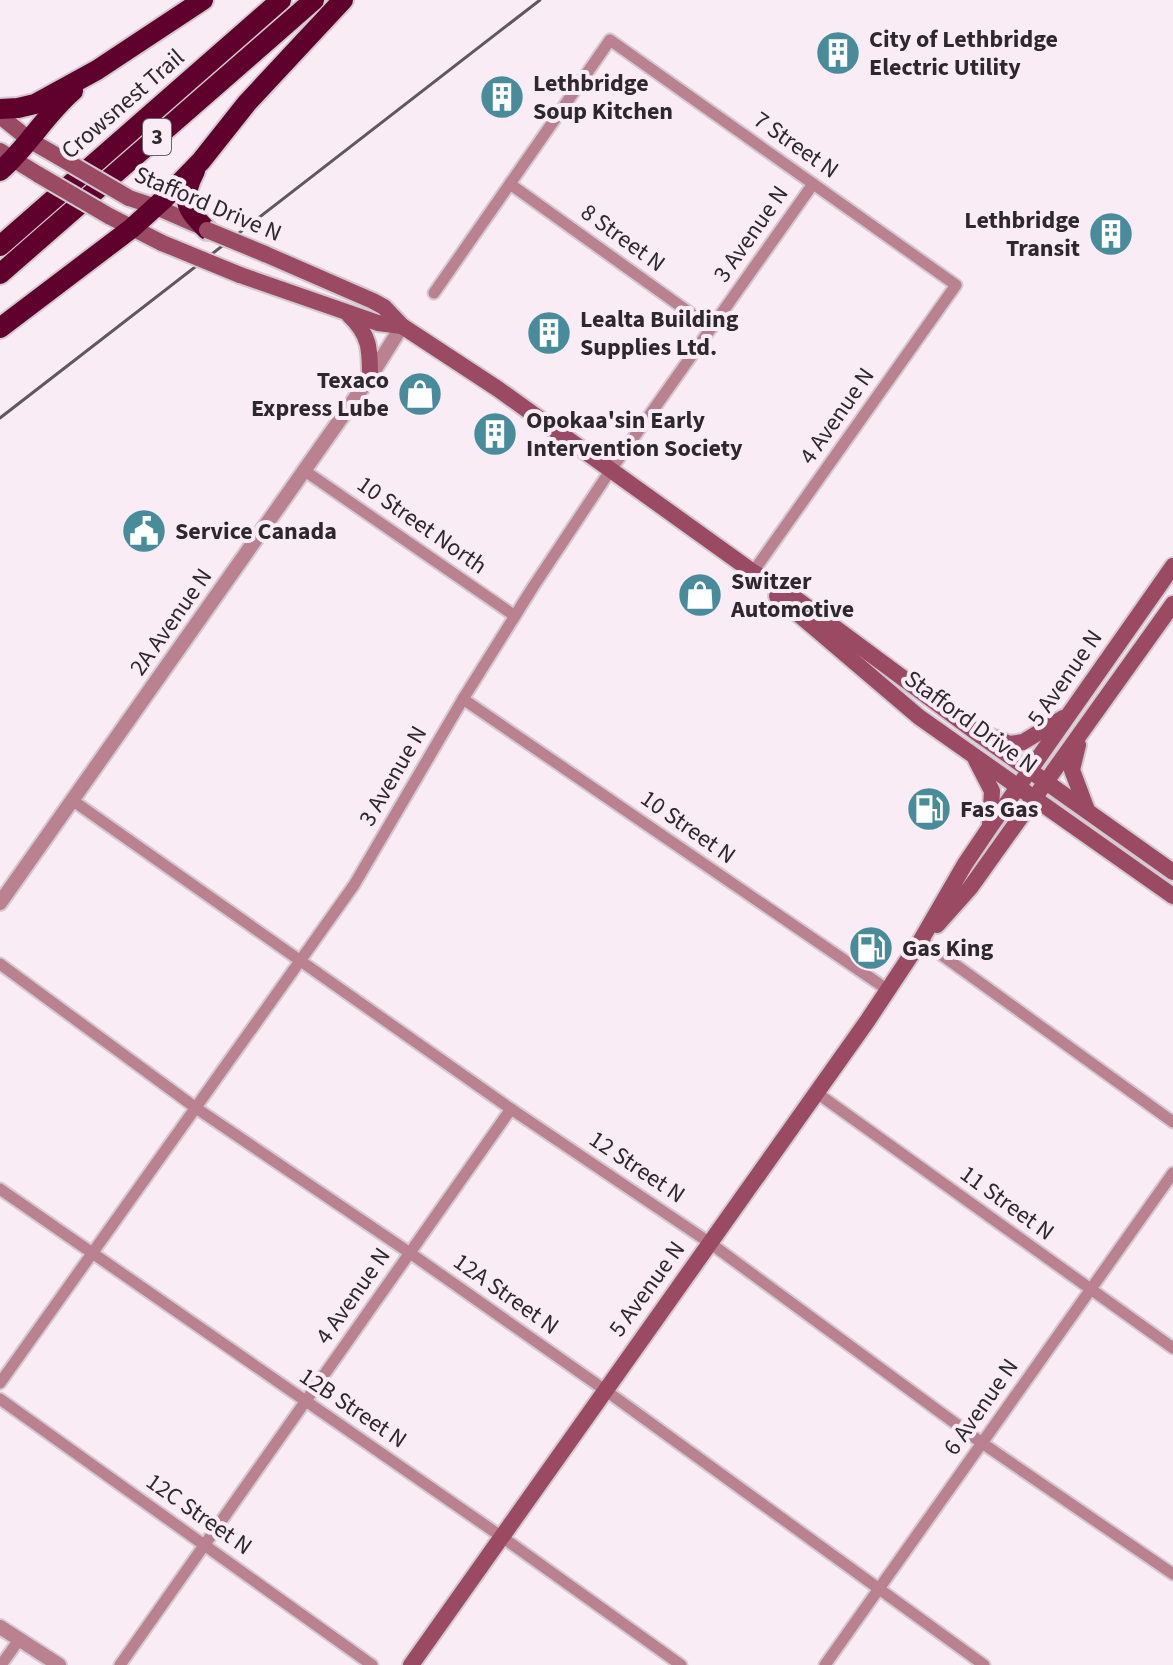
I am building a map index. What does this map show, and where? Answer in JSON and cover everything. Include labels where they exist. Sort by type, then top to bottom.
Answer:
[{"type":"highway","points":[[0,109],[35,104],[97,70],[203,0]]},
{"type":"highway","name":"Crowsnest Trail","points":[[0,246],[281,0]]},
{"type":"highway","name":"Crowsnest Trail","points":[[0,274],[314,0]]},
{"type":"highway","points":[[0,328],[156,207],[201,161],[247,103],[343,0]]},
{"type":"highway","points":[[4,160],[31,141],[67,97],[97,70]]},
{"type":"highway","points":[[197,223],[187,206],[187,189],[201,161]]},
{"type":"main road","name":"Stafford Drive N","points":[[0,116],[31,141],[129,198],[197,223],[384,307],[402,326],[498,389],[753,572],[784,590],[977,733],[1173,872]]},
{"type":"main road","name":"Stafford Drive N","points":[[4,160],[39,175],[162,243],[240,275],[378,323],[402,326]]},
{"type":"main road","points":[[345,311],[366,335],[370,377]]},
{"type":"main road","name":"5 Avenue N","points":[[411,1665],[817,1093],[921,940],[965,864],[1173,566]]},
{"type":"main road","name":"Stafford Drive N","points":[[753,572],[777,597],[930,726],[1173,896]]},
{"type":"main road","name":"5 Avenue N","points":[[921,940],[965,895],[1173,604]]},
{"type":"main road","points":[[977,733],[1010,744],[1018,743],[1071,712]]},
{"type":"main road","points":[[1082,732],[1072,770],[1088,812]]},
{"type":"main road","points":[[974,755],[992,791],[990,827]]},
{"type":"street","name":"7 Street N","points":[[510,184],[610,40],[956,285]]},
{"type":"street","points":[[434,293],[510,184]]},
{"type":"street","name":"8 Street N","points":[[510,184],[711,328]]},
{"type":"street","name":"3 Avenue N","points":[[0,1383],[354,885],[515,616],[610,471],[813,184]]},
{"type":"street","name":"4 Avenue N","points":[[753,572],[956,285]]},
{"type":"street","name":"2A Avenue N","points":[[0,903],[305,471],[402,326]]},
{"type":"street","name":"10 Street North","points":[[305,471],[515,616]]},
{"type":"street","name":"10 Street N","points":[[463,699],[888,990]]},
{"type":"street","name":"12 Street N","points":[[72,800],[511,1109],[710,1243],[982,1443],[1173,1574]]},
{"type":"street","points":[[921,940],[1173,1122]]},
{"type":"street","name":"12A Street N","points":[[0,964],[196,1108],[605,1390],[984,1665]]},
{"type":"street","name":"11 Street N","points":[[817,1093],[1173,1348]]},
{"type":"street","name":"4 Avenue N","points":[[120,1665],[511,1109]]},
{"type":"street","name":"6 Avenue N","points":[[825,1665],[1173,1173]]},
{"type":"street","name":"12B Street N","points":[[0,1189],[681,1665]]},
{"type":"street","name":"12C Street N","points":[[0,1399],[372,1665]]},
{"type":"street","points":[[0,1627],[59,1665]]},
{"type":"street","points":[[1,1665],[19,1640]]},
{"type":"railway","points":[[0,418],[540,0]]},
{"type":"place","name":"City of Lethbridge Electric Utility","points":[[838,53]]},
{"type":"place","name":"Lethbridge Soup Kitchen","points":[[502,97]]},
{"type":"place","name":"Lethbridge Transit","points":[[1111,234]]},
{"type":"place","name":"Lealta Building Supplies Ltd.","points":[[549,333]]},
{"type":"place","name":"Texaco Express Lube","points":[[420,394]]},
{"type":"place","name":"Opokaa'sin Early Intervention Society","points":[[495,434]]},
{"type":"place","name":"Service Canada","points":[[144,531]]},
{"type":"place","name":"Switzer Automotive","points":[[700,595]]},
{"type":"place","name":"Fas Gas","points":[[929,809]]},
{"type":"place","name":"Gas King","points":[[871,948]]}]
